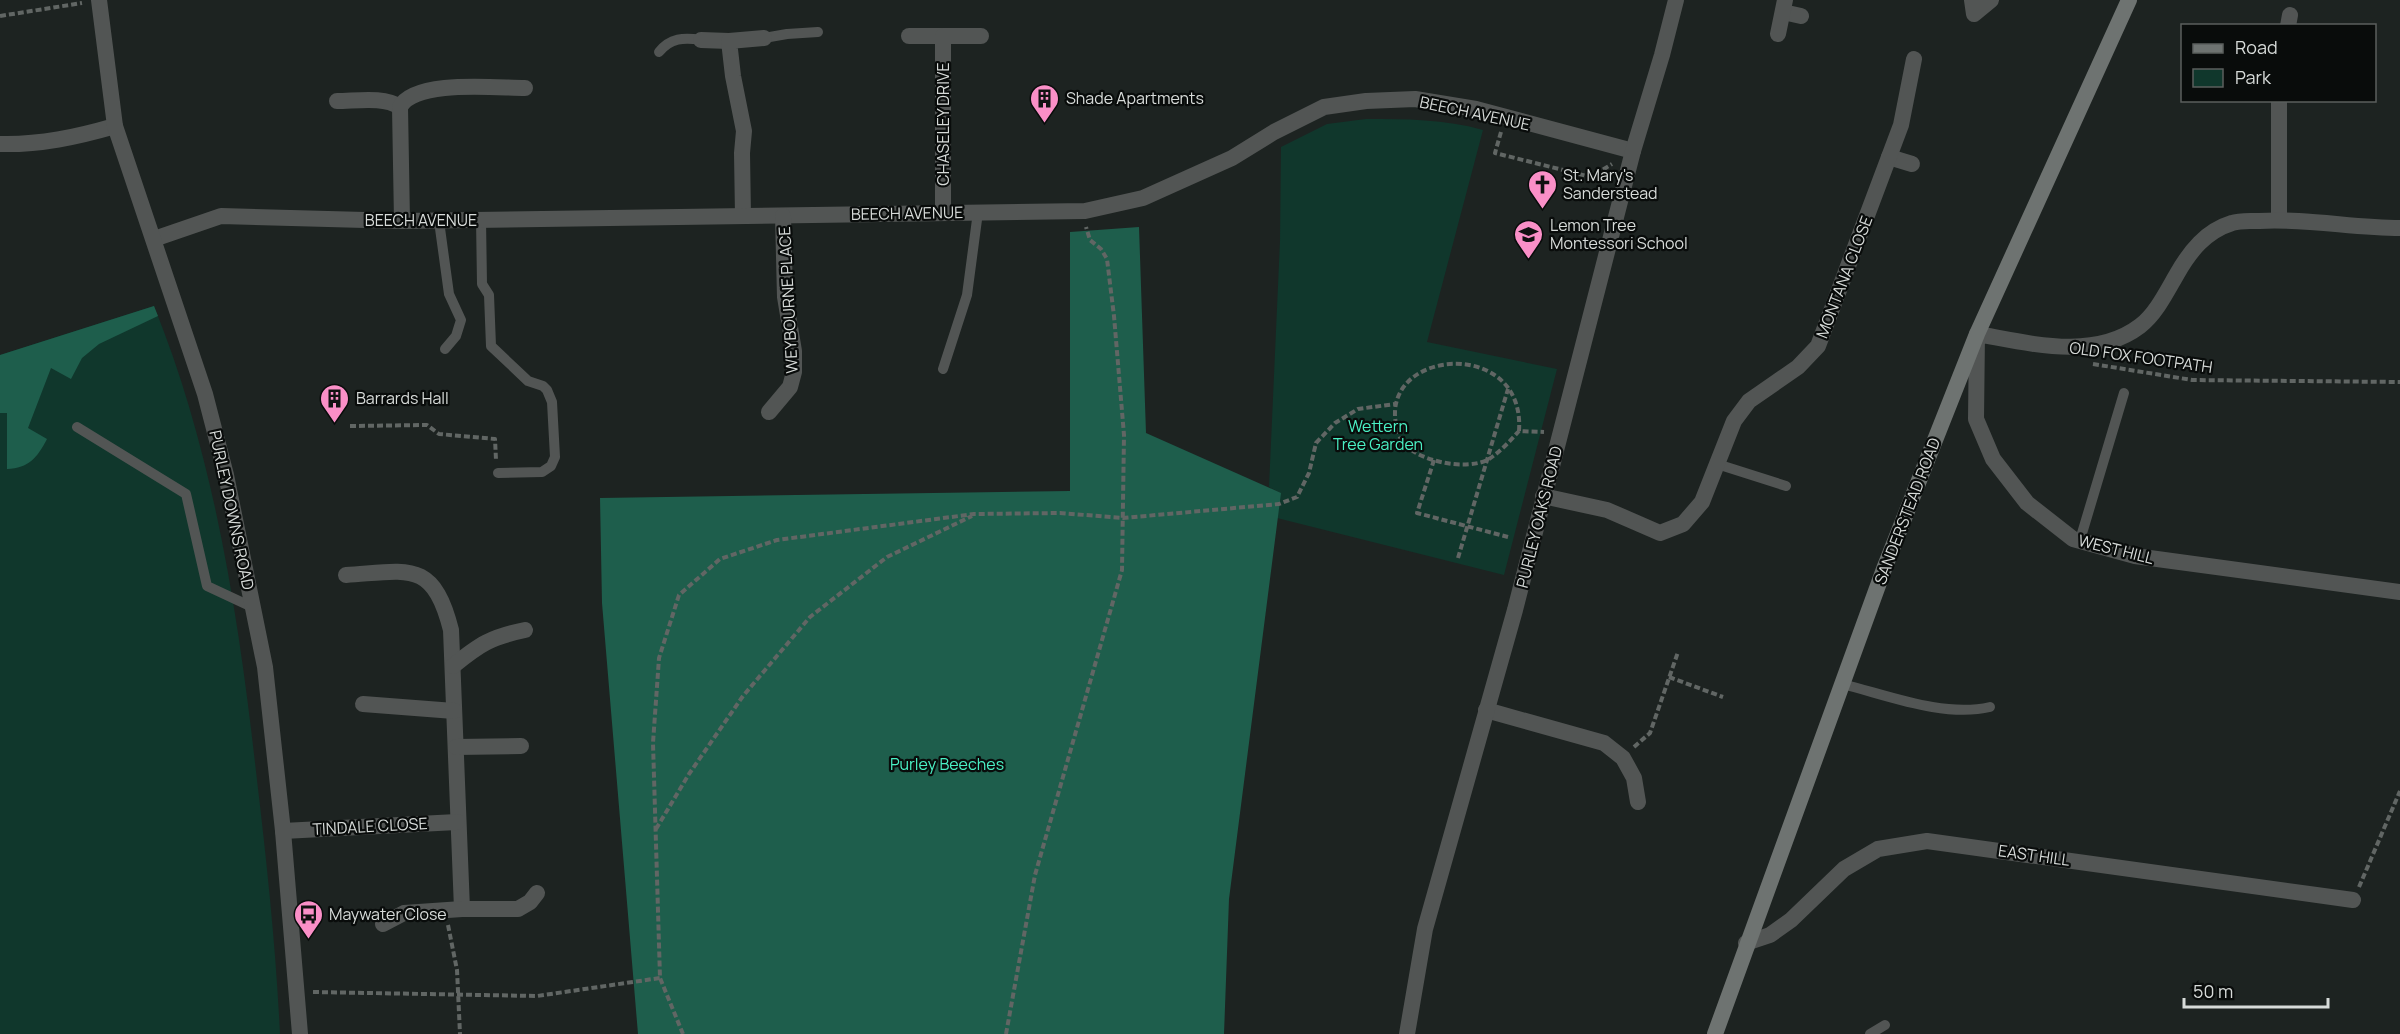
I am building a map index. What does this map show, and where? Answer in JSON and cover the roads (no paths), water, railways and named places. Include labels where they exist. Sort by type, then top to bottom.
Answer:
[{"type":"main road","name":"SANDERSTEAD ROAD","points":[[1715,1034],[1746,943],[1884,569],[1977,334],[2129,0]]},
{"type":"street","name":"PURLEY OAKS ROAD","points":[[1407,1034],[1425,929],[1515,610],[1633,151],[1676,0]]},
{"type":"street","points":[[1973,7],[1991,0]]},
{"type":"street","name":"PURLEY DOWNS ROAD","points":[[93,1],[115,126],[205,394],[217,440],[265,667],[283,831],[300,1034]]},
{"type":"street","points":[[1778,34],[1784,6],[1801,16]]},
{"type":"street","points":[[909,36],[981,36]]},
{"type":"street","name":"CHASELEY DRIVE","points":[[943,36],[943,213]]},
{"type":"street","points":[[701,40],[729,41],[764,38]]},
{"type":"street","points":[[729,41],[733,76],[744,131],[743,216]]},
{"type":"street","name":"MONTANA CLOSE","points":[[1543,496],[1607,510],[1660,533],[1683,525],[1702,502],[1734,421],[1749,400],[1798,367],[1818,346],[1901,125],[1914,59]]},
{"type":"street","points":[[402,221],[400,107],[408,98],[428,90],[525,88]]},
{"type":"street","name":"BEECH AVENUE","points":[[154,238],[221,216],[439,221],[1085,211],[1143,198],[1232,158],[1274,132],[1324,107],[1366,101],[1415,99],[1476,109],[1633,151]]},
{"type":"street","points":[[337,101],[383,101],[400,107]]},
{"type":"street","points":[[2279,102],[2279,219]]},
{"type":"street","points":[[0,144],[28,145],[69,138],[115,126]]},
{"type":"street","points":[[1889,157],[1912,164]]},
{"type":"street","name":"WEYBOURNE PLACE","points":[[770,412],[790,387],[794,372],[794,351],[785,297],[783,216]]},
{"type":"street","points":[[1977,334],[2049,346],[2085,346],[2116,340],[2142,325],[2165,294],[2188,254],[2208,234],[2234,222],[2279,219],[2368,228],[2400,228]]},
{"type":"street","name":"WEST HILL","points":[[1977,334],[1976,419],[1993,459],[2027,503],[2073,538],[2134,556],[2400,592]]},
{"type":"street","points":[[346,575],[406,571],[421,575],[435,588],[444,606],[451,630],[456,747],[457,822],[454,910]]},
{"type":"street","points":[[453,666],[480,644],[499,636],[525,630]]},
{"type":"street","points":[[363,704],[454,711]]},
{"type":"street","points":[[1486,710],[1604,743],[1623,758],[1634,778],[1638,802]]},
{"type":"street","points":[[456,747],[521,746]]},
{"type":"street","name":"TINDALE CLOSE","points":[[283,831],[457,822]]},
{"type":"street","name":"EAST HILL","points":[[1746,943],[1770,935],[1791,920],[1844,869],[1878,849],[1927,841],[2353,900]]},
{"type":"street","points":[[383,924],[404,913],[519,909],[530,902],[537,893]]},
{"type":"lane","points":[[764,38],[818,32]]},
{"type":"lane","points":[[659,52],[671,40],[701,40]]},
{"type":"lane","points":[[943,369],[967,295],[978,212]]},
{"type":"lane","points":[[481,219],[482,284],[489,295],[491,346],[528,381],[548,390],[552,402],[555,457],[551,466],[542,472],[498,473]]},
{"type":"lane","points":[[439,221],[449,294],[461,320],[456,336],[445,349]]},
{"type":"lane","points":[[2080,540],[2124,393]]},
{"type":"lane","points":[[77,427],[186,494],[207,586],[252,607]]},
{"type":"lane","points":[[1717,464],[1786,486]]},
{"type":"lane","points":[[1842,684],[1937,708],[1975,711],[1990,707]]},
{"type":"lane","points":[[1870,1034],[1885,1025]]},
{"type":"place","name":"Shade Apartments","points":[[1045,124]]},
{"type":"place","name":"St. Mary's Sanderstead","points":[[1542,210]]},
{"type":"place","name":"Lemon Tree Montessori School","points":[[1529,260]]},
{"type":"place","name":"Barrards Hall","points":[[335,424]]},
{"type":"place","name":"Maywater Close","points":[[308,940]]},
{"type":"park label","name":"Wettern Tree Garden","points":[[1378,435]]},
{"type":"park label","name":"Purley Beeches","points":[[947,764]]}]
